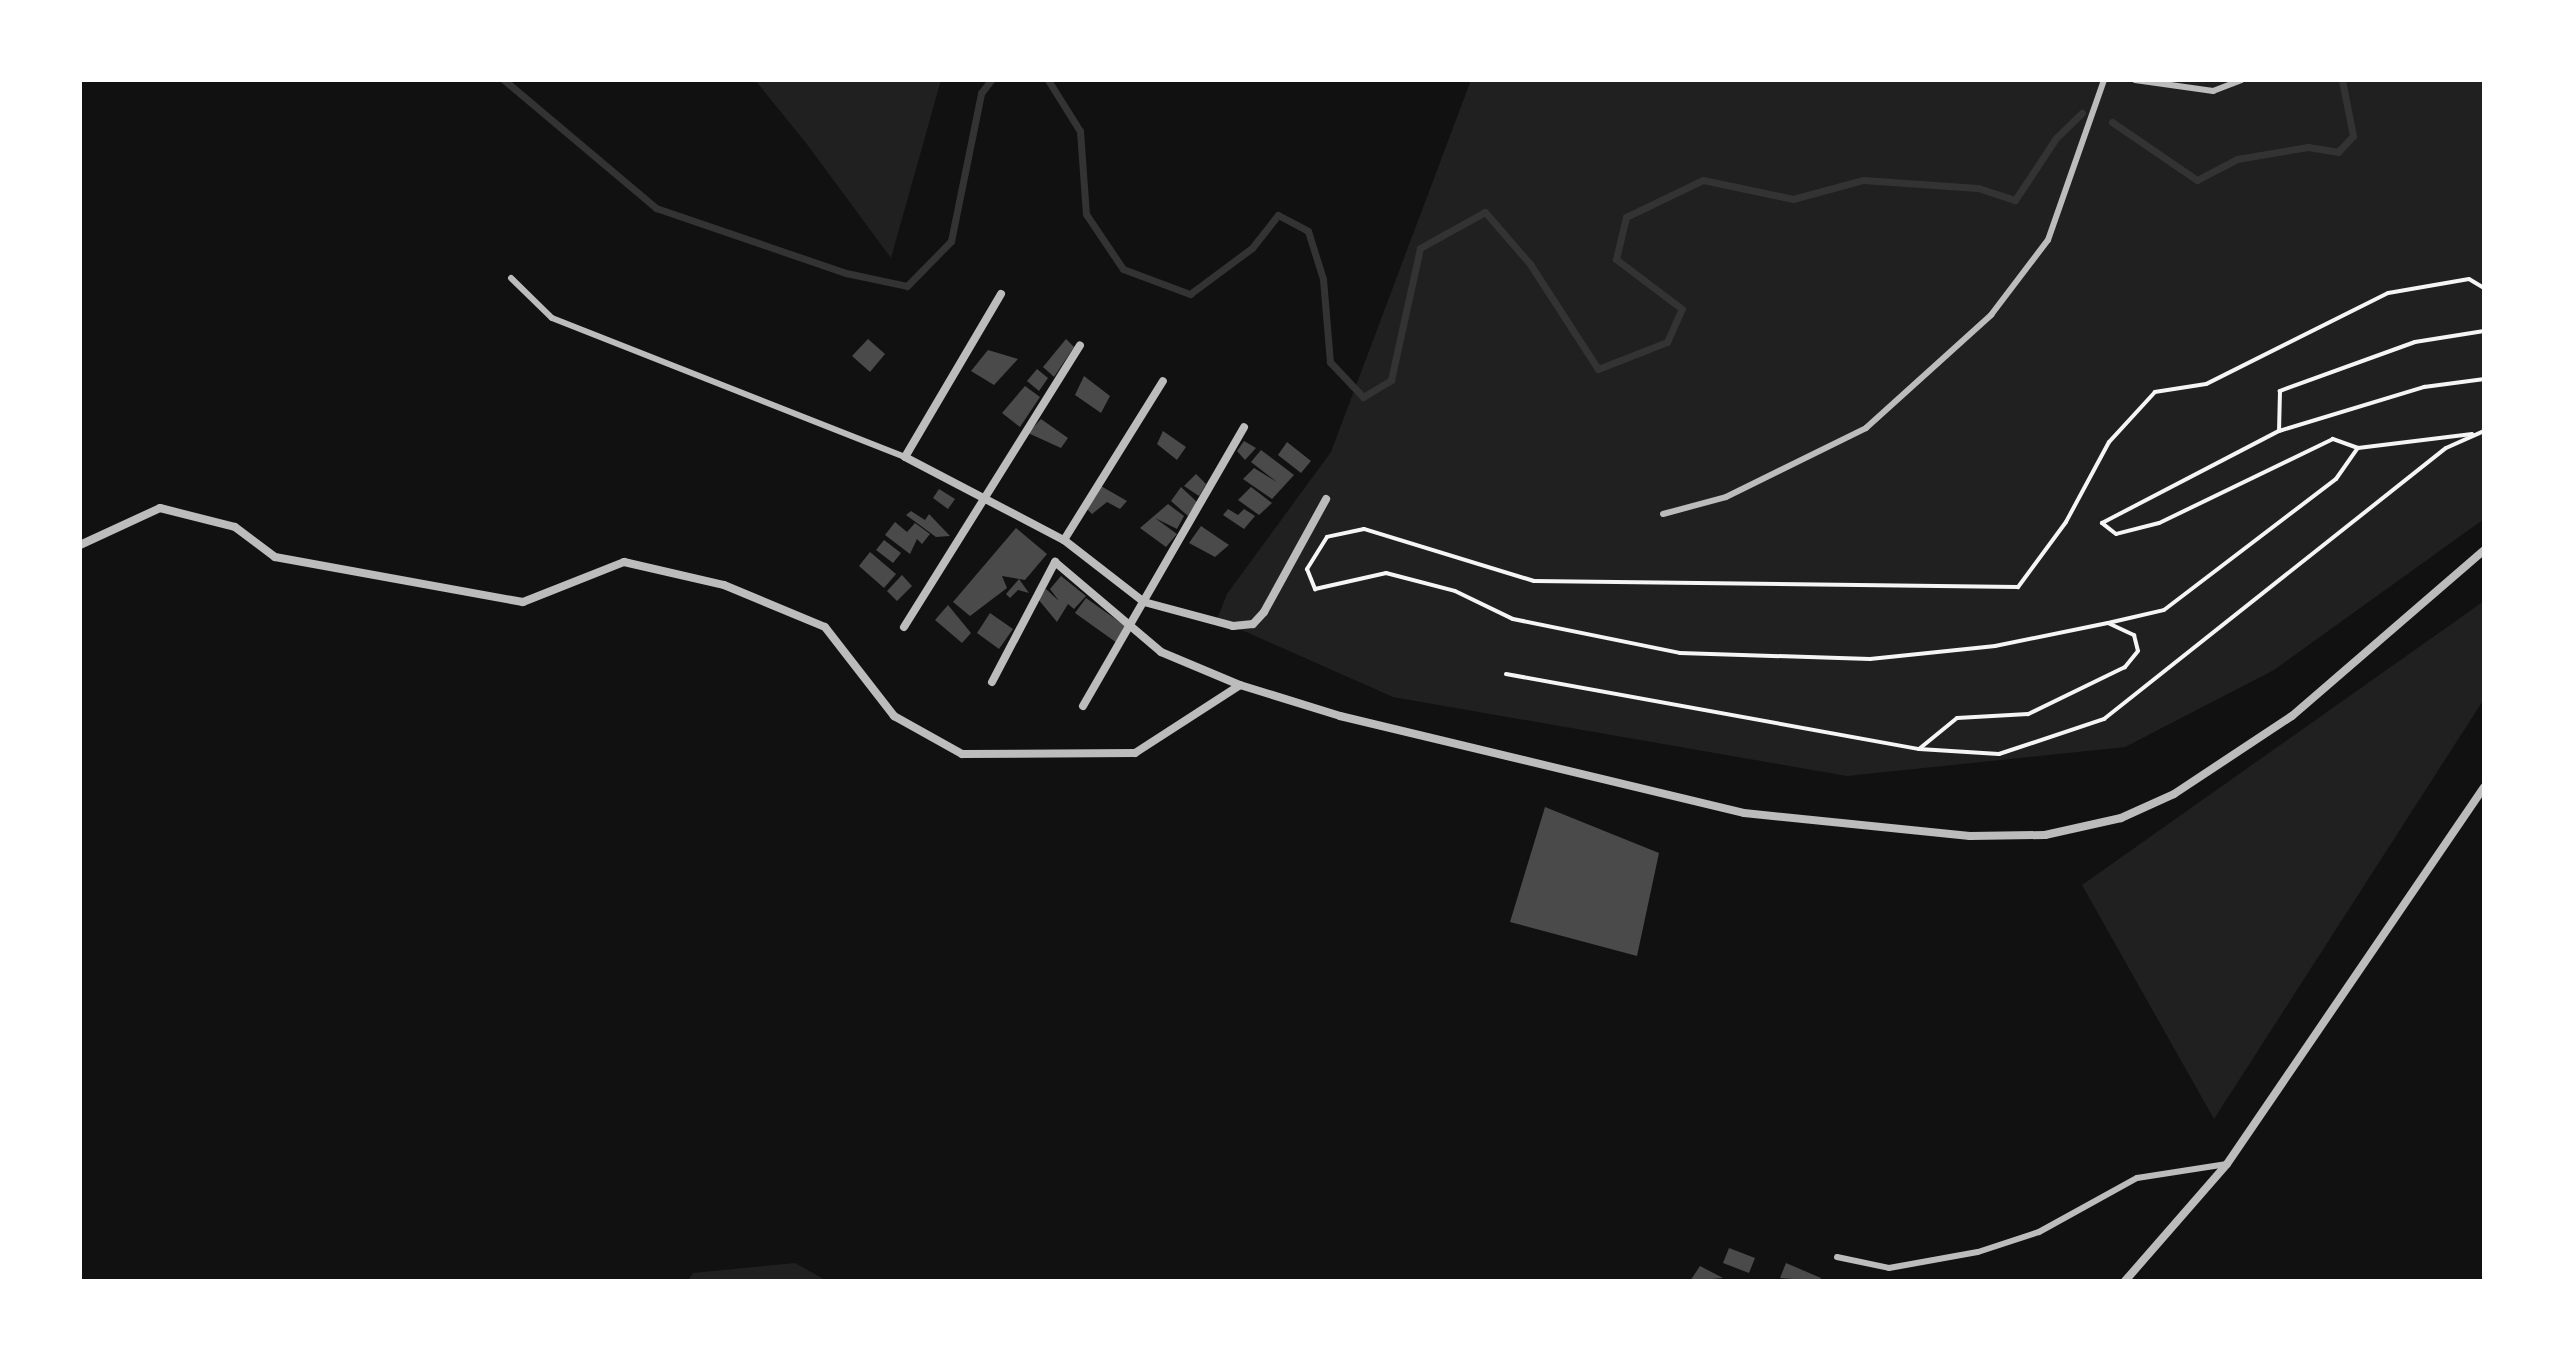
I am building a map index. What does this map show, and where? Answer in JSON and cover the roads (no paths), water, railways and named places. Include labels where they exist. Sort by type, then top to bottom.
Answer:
[{"type":"street","points":[[1001,294],[905,457],[984,495],[1064,540],[1144,602],[1188,619],[1253,624],[1326,499]]},
{"type":"street","points":[[904,627],[1080,345]]},
{"type":"street","points":[[1064,540],[1163,381]]},
{"type":"street","points":[[1083,706],[1244,427]]},
{"type":"street","points":[[80,545],[160,508],[235,527],[275,557],[523,602],[624,562],[724,585],[825,627],[894,716],[962,754],[1135,753],[1240,685]]},
{"type":"street","points":[[992,682],[1050,563],[1130,624],[1161,652],[1240,685],[1340,716],[1744,813],[1970,836],[2045,835],[2121,818],[2174,794],[2292,716],[2484,550]]},
{"type":"street","points":[[2125,1281],[2227,1164],[2484,787]]},
{"type":"lane","points":[[1663,514],[1726,497],[1866,428],[1991,315],[2048,240],[2104,80]]},
{"type":"lane","points":[[2135,80],[2213,91],[2241,80]]},
{"type":"lane","points":[[511,278],[552,318],[905,457]]},
{"type":"lane","points":[[1837,1257],[1889,1268],[1964,1255],[2039,1232],[2137,1178],[2227,1164]]},
{"type":"waterway","points":[[504,80],[656,208],[846,273],[907,286],[951,241],[981,93],[991,80]]},
{"type":"waterway","points":[[1048,80],[1080,131],[1086,214],[1123,269],[1190,294],[1252,248],[1278,215],[1308,231],[1323,279],[1330,362],[1363,397],[1391,380],[1420,248],[1485,212],[1530,264],[1598,369],[1667,342],[1682,309],[1616,259],[1626,217],[1703,180],[1793,199],[1863,180],[1978,188],[2015,200],[2056,138],[2082,113]]},
{"type":"waterway","points":[[2112,122],[2197,180],[2237,159],[2308,147],[2338,152],[2353,136],[2342,80]]}]
